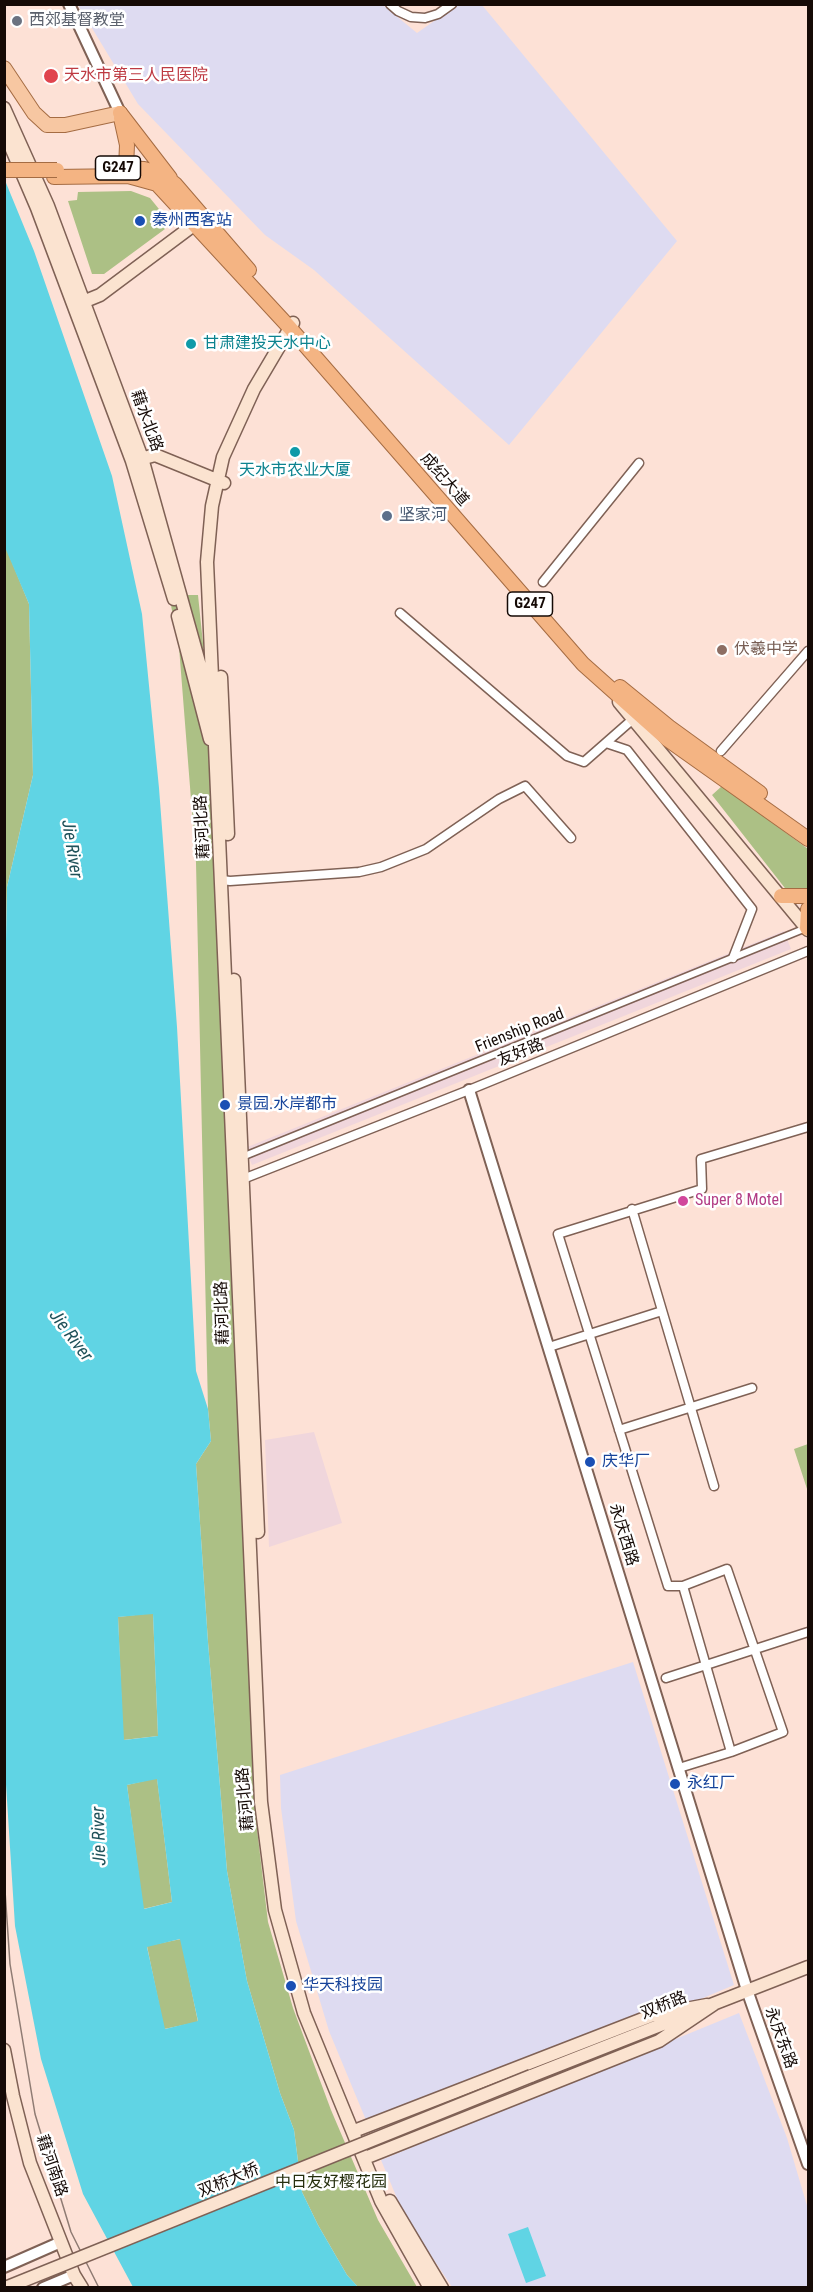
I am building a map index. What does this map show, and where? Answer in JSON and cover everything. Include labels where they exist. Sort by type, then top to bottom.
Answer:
[{"type":"highway","points":[[120,113],[127,145],[127,172]]},
{"type":"highway","points":[[120,113],[175,184]]},
{"type":"highway","name":"成纪大道","points":[[56,173],[127,172],[144,169],[162,174],[175,184],[294,329],[568,647],[604,684],[667,739],[808,839]]},
{"type":"highway","name":"G247","points":[[4,170],[56,173]]},
{"type":"highway","name":"成纪大道","points":[[127,172],[157,184],[294,329],[587,660],[669,727],[808,828]]},
{"type":"highway","name":"G247","points":[[4,179],[56,173]]},
{"type":"highway","points":[[781,896],[808,896]]},
{"type":"highway","points":[[808,909],[808,929]]},
{"type":"main road","points":[[4,68],[34,113],[47,125],[65,125],[120,113]]},
{"type":"main road","name":"藉水北路","points":[[4,108],[48,206],[79,304]]},
{"type":"main road","name":"藉水北路","points":[[4,131],[79,304],[137,460],[213,716]]},
{"type":"main road","points":[[79,304],[100,295],[195,224]]},
{"type":"main road","name":"藉河北路","points":[[294,329],[254,389],[223,457],[215,563],[220,759],[243,1179],[269,1802],[283,1909],[312,2011],[368,2156],[381,2201],[430,2288]]},
{"type":"main road","points":[[137,460],[155,455],[221,482]]},
{"type":"main road","name":"藉水北路","points":[[137,460],[220,759]]},
{"type":"main road","name":"藉河北路","points":[[220,759],[213,716],[207,562],[212,507],[221,482]]},
{"type":"main road","points":[[587,660],[604,684],[808,929]]},
{"type":"main road","name":"藉河北路","points":[[226,881],[261,1802],[275,1910],[304,2013],[358,2129]]},
{"type":"main road","name":"双桥路","points":[[531,2076],[808,1967]]},
{"type":"main road","points":[[358,2129],[653,2015],[714,2004]]},
{"type":"main road","points":[[368,2156],[659,2041],[714,2004]]},
{"type":"main road","name":"藉河南路","points":[[4,2050],[10,2108],[74,2275],[82,2288]]},
{"type":"main road","name":"双桥大桥","points":[[5,2288],[531,2076]]},
{"type":"main road","name":"藉河北路","points":[[368,2156],[388,2197],[442,2288]]},
{"type":"street","points":[[69,4],[120,113]]},
{"type":"street","points":[[390,4],[411,17],[424,18],[438,14],[452,4]]},
{"type":"street","points":[[543,582],[639,463]]},
{"type":"street","points":[[399,613],[567,756],[584,762],[633,719]]},
{"type":"street","points":[[721,751],[808,651]]},
{"type":"street","points":[[606,743],[627,750],[752,909],[733,958]]},
{"type":"street","points":[[226,881],[358,872],[381,867],[426,849],[499,799],[525,786],[571,838]]},
{"type":"street","name":"Frienship Road","points":[[242,1158],[808,929]]},
{"type":"street","name":"友好路","points":[[243,1179],[469,1090],[808,951]]},
{"type":"street","name":"永庆西路","points":[[469,1090],[747,1990]]},
{"type":"street","points":[[679,1768],[731,1752],[783,1732],[727,1569],[683,1586],[668,1586],[558,1234],[702,1189],[701,1160],[808,1127]]},
{"type":"street","points":[[632,1209],[714,1486]]},
{"type":"street","points":[[549,1347],[662,1311]]},
{"type":"street","points":[[619,1430],[752,1388]]},
{"type":"street","points":[[683,1586],[731,1752]]},
{"type":"street","points":[[666,1678],[808,1632]]},
{"type":"street","name":"永庆东路","points":[[747,1990],[808,2164]]},
{"type":"street","points":[[4,2267],[61,2242]]},
{"type":"street","points":[[43,2288],[74,2275]]},
{"type":"shaded area","points":[[78,5],[383,5],[417,33],[457,5],[482,5],[677,241],[509,445],[314,270],[265,235],[138,104]]},
{"type":"shaded area","points":[[784,931],[791,949],[252,1165],[245,1148]]},
{"type":"shaded area","points":[[314,1432],[342,1523],[269,1547],[265,1440]]},
{"type":"shaded area","points":[[633,1662],[734,1985],[373,2137],[329,2031],[296,1921],[281,1808],[280,1775]]},
{"type":"shaded area","points":[[739,2013],[787,2138],[808,2209],[808,2287],[452,2287],[404,2215],[381,2160]]},
{"type":"green space","points":[[131,191],[150,198],[163,214],[165,229],[104,274],[92,274],[68,201],[77,200],[78,192]]},
{"type":"green space","points":[[5,545],[29,604],[33,775],[7,887],[5,994]]},
{"type":"green space","name":"中日友好樱花园","points":[[169,595],[198,595],[209,702],[234,1214],[243,1546],[257,1829],[268,1922],[293,2008],[331,2110],[378,2220],[417,2287],[358,2287],[347,2275],[302,2192],[294,2130],[280,2093],[247,1981],[227,1871],[196,1464],[211,1441],[208,1409],[196,863],[179,647]]},
{"type":"green space","points":[[722,786],[808,849],[808,890],[788,892],[712,795]]},
{"type":"green space","points":[[808,1444],[808,1492],[794,1449]]},
{"type":"green space","points":[[153,1613],[158,1736],[123,1740],[118,1617]]},
{"type":"green space","points":[[157,1778],[172,1902],[143,1909],[127,1785]]},
{"type":"green space","points":[[181,1939],[198,2022],[164,2029],[147,1946]]},
{"type":"water","name":"Jie River","points":[[4,178],[34,251],[112,476],[142,614],[159,788],[177,1027],[196,1371],[208,1409],[211,1441],[196,1464],[227,1871],[247,1981],[280,2093],[294,2130],[302,2192],[347,2275],[358,2287],[133,2287],[83,2194],[41,2059],[15,1926],[4,1753],[7,887],[33,775],[29,604],[4,545]],"holes":[[[153,1614],[158,1736],[124,1740],[118,1617]],[[157,1779],[172,1902],[144,1909],[127,1785]],[[180,1939],[198,2021],[165,2029],[147,1947]]]},
{"type":"water","points":[[528,2227],[546,2276],[526,2283],[508,2234]]},
{"type":"tram line","points":[[4,1876],[10,1964],[35,2114],[71,2232],[99,2288]]},
{"type":"place","name":"西郊基督教堂","points":[[17,21]]},
{"type":"place","name":"天水市第三人民医院","points":[[51,76]]},
{"type":"place","name":"秦州西客站","points":[[140,221]]},
{"type":"place","name":"甘肃建投天水中心","points":[[191,344]]},
{"type":"place","name":"天水市农业大厦","points":[[295,452]]},
{"type":"place","name":"坚家河","points":[[387,516]]},
{"type":"place","name":"伏羲中学","points":[[722,650]]},
{"type":"place","name":"景园.水岸都市","points":[[225,1105]]},
{"type":"place","name":"Super 8 Motel","points":[[683,1201]]},
{"type":"place","name":"庆华厂","points":[[590,1462]]},
{"type":"place","name":"永红厂","points":[[675,1784]]},
{"type":"place","name":"华天科技园","points":[[291,1986]]}]
